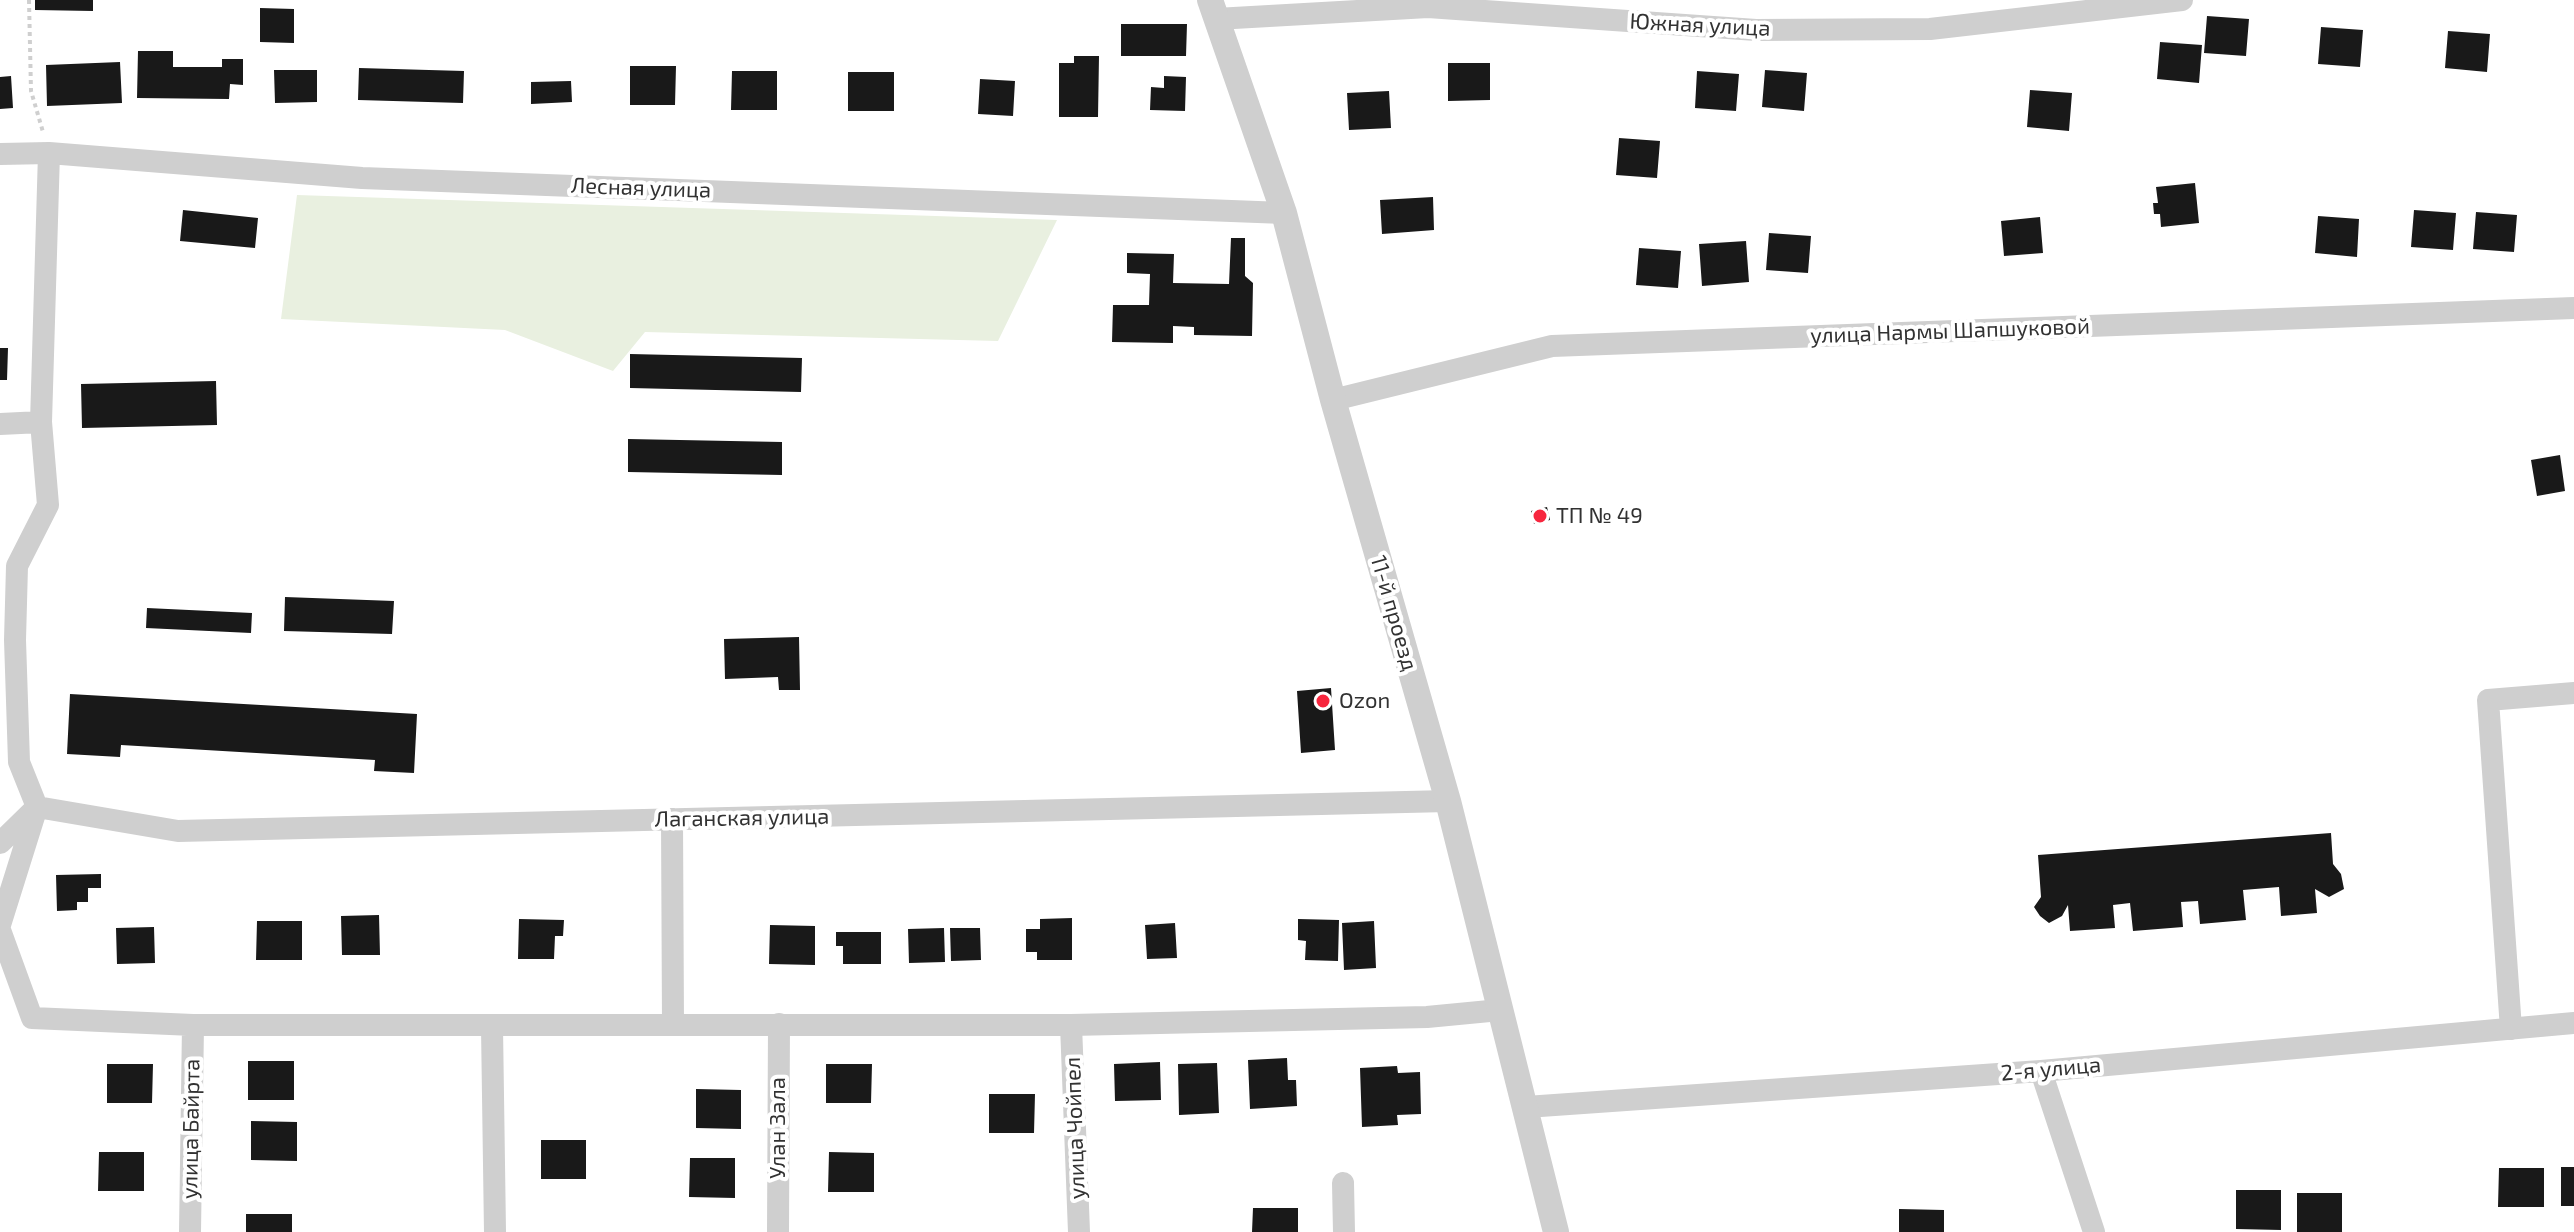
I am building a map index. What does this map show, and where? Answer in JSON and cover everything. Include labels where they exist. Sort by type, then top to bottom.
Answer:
[{"type":"street","name":"Южная улица","points":[[1213,9],[1428,7],[1756,30],[1930,29],[2182,0]]},
{"type":"street","name":"11-й проезд","points":[[1213,9],[1284,213],[1333,400],[1448,801],[1556,1232]]},
{"type":"street","name":"Лесная улица","points":[[0,154],[49,153],[362,178],[1284,213]]},
{"type":"street","points":[[49,153],[41,422],[48,505],[17,566],[8,640],[19,762],[37,807],[0,927],[32,1018],[193,1025],[1071,1025],[1427,1017],[1500,1010]]},
{"type":"street","name":"улица Нармы Шапшуковой","points":[[1333,400],[1552,346],[2574,308]]},
{"type":"street","points":[[0,424],[41,422]]},
{"type":"street","points":[[2511,1029],[2488,700],[2574,693]]},
{"type":"street","name":"Лаганская улица","points":[[37,807],[178,831],[1448,801]]},
{"type":"street","points":[[0,843],[37,807]]},
{"type":"street","points":[[672,819],[673,1025]]},
{"type":"street","name":"2-я улица","points":[[1526,1107],[2041,1071],[2574,1023]]},
{"type":"street","name":"Улан Зала","points":[[778,1232],[779,1024]]},
{"type":"street","name":"улица Байрта","points":[[190,1232],[193,1025]]},
{"type":"street","name":"улица Чойпел","points":[[1071,1025],[1079,1232]]},
{"type":"street","points":[[492,1027],[495,1232]]},
{"type":"street","points":[[2041,1071],[2094,1232]]},
{"type":"street","points":[[1343,1183],[1344,1232]]},
{"type":"path","points":[[29,0],[31,91],[49,153]]},
{"type":"green space","points":[[297,195],[1057,220],[998,341],[645,332],[613,371],[505,330],[281,319]]},
{"type":"building","points":[[35,0],[93,0],[93,11],[35,10]]},
{"type":"building","points":[[260,8],[294,9],[294,43],[260,42]]},
{"type":"building","points":[[2207,16],[2249,19],[2246,56],[2204,53]]},
{"type":"building","points":[[1121,24],[1187,24],[1186,56],[1121,56]]},
{"type":"building","points":[[2321,27],[2363,30],[2360,67],[2318,64]]},
{"type":"building","points":[[2448,31],[2490,34],[2487,72],[2445,68]]},
{"type":"building","points":[[2160,42],[2202,45],[2199,83],[2157,79]]},
{"type":"building","points":[[138,51],[173,51],[173,67],[222,67],[222,59],[243,59],[243,85],[230,84],[229,99],[137,98]]},
{"type":"building","points":[[1074,56],[1099,56],[1098,117],[1059,117],[1059,63],[1074,63]]},
{"type":"building","points":[[120,62],[122,103],[47,106],[46,65]]},
{"type":"building","points":[[1448,63],[1490,63],[1490,100],[1448,101]]},
{"type":"building","points":[[630,66],[676,66],[675,105],[630,105]]},
{"type":"building","points":[[359,68],[464,71],[463,103],[358,100]]},
{"type":"building","points":[[274,70],[317,70],[317,102],[275,103]]},
{"type":"building","points":[[1765,70],[1807,73],[1804,111],[1762,107]]},
{"type":"building","points":[[732,71],[777,71],[777,110],[731,110]]},
{"type":"building","points":[[1697,71],[1739,74],[1736,111],[1695,108]]},
{"type":"building","points":[[848,72],[894,72],[894,111],[848,111]]},
{"type":"building","points":[[11,76],[13,108],[0,109],[0,77]]},
{"type":"building","points":[[1164,76],[1186,77],[1185,111],[1150,110],[1151,87],[1164,88]]},
{"type":"building","points":[[980,79],[1015,81],[1013,116],[978,114]]},
{"type":"building","points":[[571,81],[572,102],[531,104],[531,82]]},
{"type":"building","points":[[2030,90],[2072,93],[2069,131],[2027,127]]},
{"type":"building","points":[[1389,91],[1391,128],[1349,130],[1347,93]]},
{"type":"building","points":[[1619,138],[1660,141],[1657,178],[1616,175]]},
{"type":"building","points":[[2195,183],[2199,223],[2161,227],[2160,214],[2154,214],[2153,203],[2158,203],[2156,187]]},
{"type":"building","points":[[1433,197],[1434,230],[1382,234],[1380,200]]},
{"type":"building","points":[[183,210],[258,218],[255,248],[180,241]]},
{"type":"building","points":[[2414,210],[2456,213],[2453,250],[2411,247]]},
{"type":"building","points":[[2476,212],[2517,215],[2514,252],[2473,249]]},
{"type":"building","points":[[2318,216],[2359,219],[2357,257],[2315,253]]},
{"type":"building","points":[[2040,217],[2043,253],[2004,256],[2001,221]]},
{"type":"building","points":[[1769,233],[1811,236],[1808,273],[1766,270]]},
{"type":"building","points":[[1231,238],[1245,238],[1245,276],[1253,283],[1252,336],[1194,335],[1194,327],[1173,326],[1173,343],[1112,342],[1113,305],[1149,305],[1150,274],[1127,273],[1127,253],[1174,254],[1173,283],[1229,284]]},
{"type":"building","points":[[1746,241],[1749,282],[1702,286],[1699,244]]},
{"type":"building","points":[[1639,248],[1681,251],[1678,288],[1636,285]]},
{"type":"building","points":[[0,348],[8,348],[7,380],[0,380]]},
{"type":"building","points":[[630,354],[802,358],[801,392],[630,388]]},
{"type":"building","points":[[216,381],[217,425],[82,428],[81,384]]},
{"type":"building","points":[[628,439],[782,442],[782,475],[628,472]]},
{"type":"building","points":[[2560,455],[2565,491],[2537,496],[2531,460]]},
{"type":"building","name":"ТП № 49","points":[[1547,507],[1550,520],[1534,524],[1531,511]]},
{"type":"building","points":[[285,597],[394,601],[392,634],[284,631]]},
{"type":"building","points":[[147,608],[252,613],[251,633],[146,628]]},
{"type":"building","points":[[799,637],[800,690],[779,690],[778,677],[725,679],[724,639]]},
{"type":"building","points":[[1331,688],[1335,750],[1301,753],[1297,691]]},
{"type":"building","points":[[70,694],[417,714],[414,773],[374,771],[375,760],[121,745],[120,757],[67,754]]},
{"type":"building","points":[[2331,833],[2333,864],[2341,874],[2344,889],[2329,897],[2315,889],[2317,913],[2281,916],[2279,887],[2243,890],[2246,920],[2200,924],[2198,901],[2181,902],[2183,927],[2133,931],[2130,903],[2113,905],[2115,928],[2070,931],[2068,905],[2062,916],[2049,923],[2034,907],[2041,897],[2038,855]]},
{"type":"building","points":[[101,874],[101,888],[88,888],[88,902],[77,902],[77,910],[57,911],[56,875]]},
{"type":"building","points":[[379,915],[380,955],[342,955],[341,916]]},
{"type":"building","points":[[1072,918],[1072,960],[1037,960],[1037,952],[1026,952],[1026,929],[1040,929],[1040,919]]},
{"type":"building","points":[[519,919],[564,920],[563,936],[555,936],[554,959],[518,959]]},
{"type":"building","points":[[1298,919],[1339,920],[1338,961],[1305,960],[1306,941],[1298,940]]},
{"type":"building","points":[[257,921],[302,921],[302,960],[256,960]]},
{"type":"building","points":[[1374,921],[1376,968],[1344,970],[1342,923]]},
{"type":"building","points":[[1175,923],[1177,958],[1147,959],[1145,925]]},
{"type":"building","points":[[770,925],[815,926],[815,965],[769,964]]},
{"type":"building","points":[[154,927],[155,963],[117,964],[116,928]]},
{"type":"building","points":[[944,928],[945,962],[909,963],[908,929]]},
{"type":"building","points":[[950,928],[980,928],[981,960],[951,961]]},
{"type":"building","points":[[836,932],[881,932],[881,964],[843,964],[843,946],[836,946]]},
{"type":"building","points":[[1287,1058],[1288,1080],[1296,1080],[1297,1106],[1250,1109],[1248,1060]]},
{"type":"building","points":[[248,1061],[294,1061],[294,1100],[248,1100]]},
{"type":"building","points":[[1160,1062],[1161,1100],[1115,1101],[1114,1064]]},
{"type":"building","points":[[1217,1063],[1219,1113],[1179,1115],[1178,1064]]},
{"type":"building","points":[[107,1064],[153,1064],[152,1103],[107,1103]]},
{"type":"building","points":[[826,1064],[872,1064],[871,1103],[826,1103]]},
{"type":"building","points":[[1397,1066],[1398,1073],[1420,1072],[1421,1114],[1397,1115],[1398,1125],[1362,1127],[1360,1068]]},
{"type":"building","points":[[696,1089],[741,1090],[741,1129],[696,1128]]},
{"type":"building","points":[[989,1094],[1035,1094],[1034,1133],[989,1133]]},
{"type":"building","points":[[251,1121],[297,1122],[297,1161],[251,1160]]},
{"type":"building","points":[[541,1140],[586,1140],[586,1179],[541,1179]]},
{"type":"building","points":[[99,1152],[144,1152],[144,1191],[98,1191]]},
{"type":"building","points":[[829,1152],[874,1153],[874,1192],[828,1192]]},
{"type":"building","points":[[690,1158],[735,1158],[735,1198],[689,1197]]},
{"type":"building","points":[[2561,1167],[2574,1167],[2574,1206],[2561,1206]]},
{"type":"building","points":[[2499,1168],[2544,1168],[2544,1207],[2498,1207]]},
{"type":"building","points":[[2236,1190],[2281,1190],[2281,1230],[2236,1229]]},
{"type":"building","points":[[2297,1193],[2342,1193],[2342,1232],[2297,1232]]},
{"type":"building","points":[[1253,1208],[1298,1208],[1298,1232],[1252,1232]]},
{"type":"building","points":[[1899,1209],[1944,1210],[1944,1232],[1899,1232]]},
{"type":"building","points":[[246,1214],[292,1214],[292,1232],[246,1232]]},
{"type":"place","name":"ТП № 49","points":[[1540,516]]},
{"type":"place","name":"Ozon","points":[[1323,701]]}]
